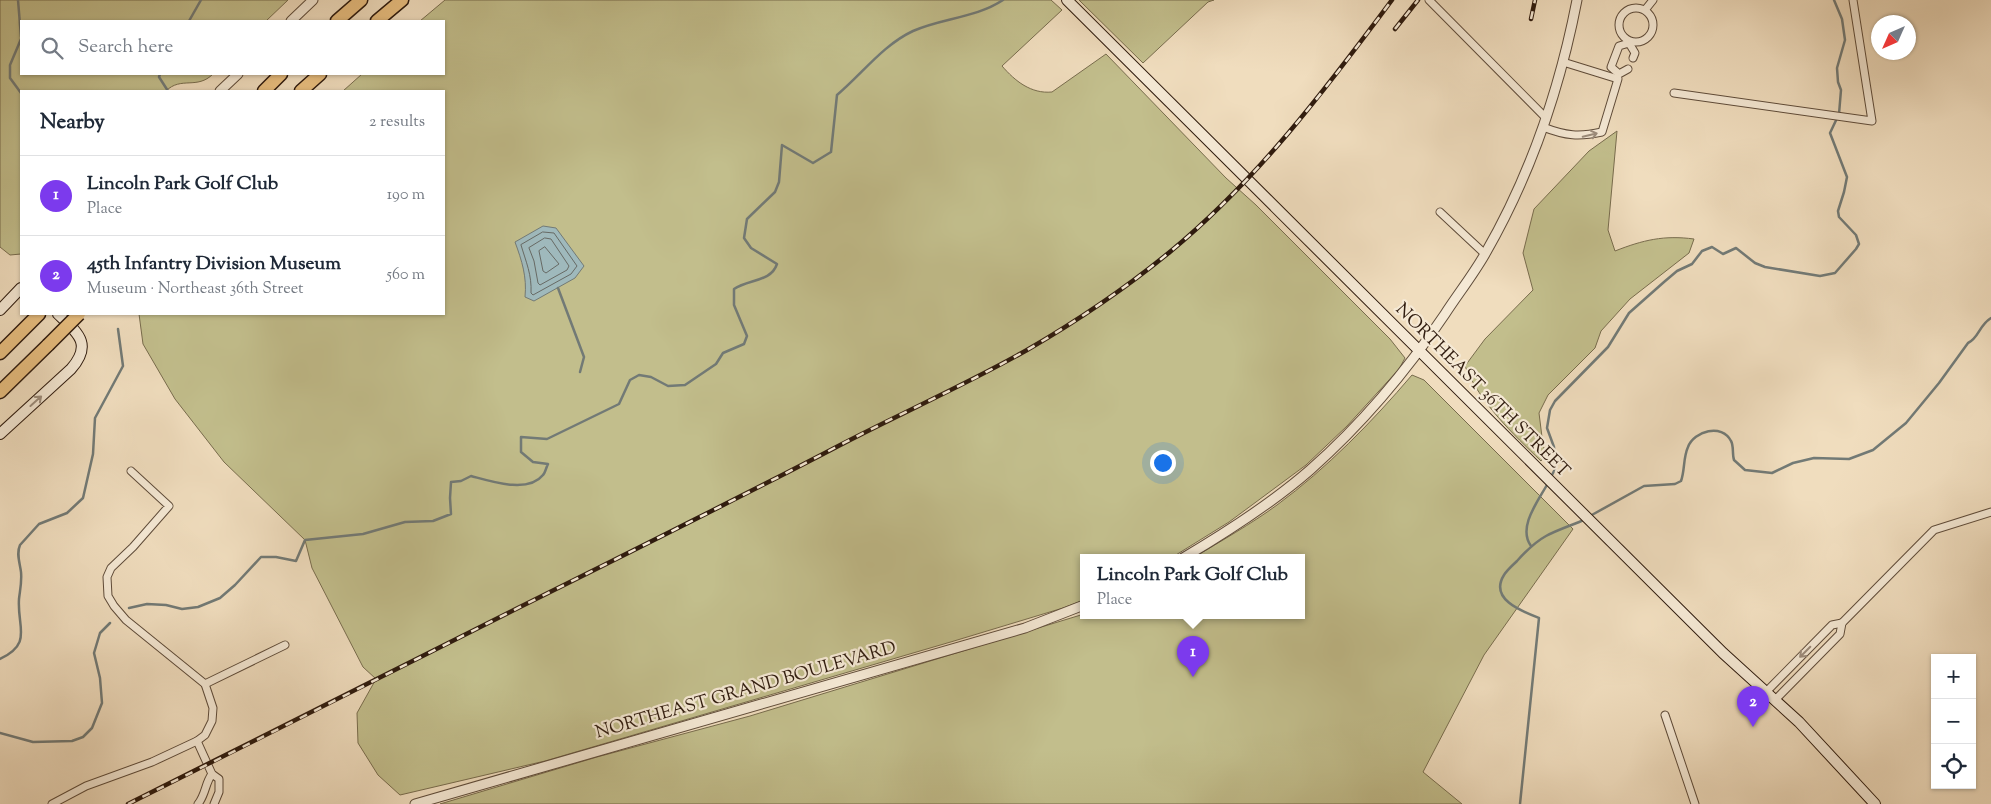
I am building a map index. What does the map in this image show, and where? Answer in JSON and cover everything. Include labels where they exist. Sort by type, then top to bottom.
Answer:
[{"type":"highway","points":[[335,20],[349,0]]},
{"type":"highway","points":[[339,20],[361,0]]},
{"type":"highway","points":[[378,20],[402,0]]},
{"type":"highway","points":[[265,90],[280,75]]},
{"type":"highway","points":[[302,90],[319,75]]},
{"type":"highway","points":[[0,353],[38,315]]},
{"type":"highway","points":[[0,392],[78,315]]},
{"type":"main road","name":"NORTHEAST 36TH STREET","points":[[1067,0],[1723,653],[1776,699],[1875,804]]},
{"type":"main road","points":[[0,310],[20,289]]},
{"type":"main road","points":[[0,434],[71,369],[80,358],[82,348],[80,336],[59,315]]},
{"type":"street","points":[[292,20],[312,0]]},
{"type":"street","points":[[1429,0],[1555,132],[1581,137],[1602,132],[1619,77],[1628,70]]},
{"type":"street","points":[[1189,554],[1249,517],[1309,471],[1348,434],[1392,387],[1420,351],[1485,254],[1516,192],[1545,122],[1563,62],[1577,0]]},
{"type":"street","points":[[1645,10],[1654,0]]},
{"type":"street","points":[[1674,93],[1872,121],[1853,0]]},
{"type":"street","points":[[1619,77],[1610,67],[1619,46],[1629,42],[1641,41],[1650,35],[1653,24],[1652,18],[1645,10],[1639,8],[1628,9],[1620,18],[1619,29],[1621,35],[1629,42],[1635,53],[1633,58]]},
{"type":"street","points":[[1563,62],[1619,77]]},
{"type":"street","points":[[221,90],[237,75]]},
{"type":"street","points":[[1440,212],[1485,254]]},
{"type":"street","points":[[52,804],[86,786],[152,762],[197,741],[205,735],[212,721],[213,708],[205,684],[126,620],[108,596],[107,577],[111,568],[133,547],[169,506],[131,471]]},
{"type":"street","points":[[1767,691],[1832,625],[1842,623],[1934,530],[1991,512]]},
{"type":"street","name":"NORTHEAST GRAND BOULEVARD","points":[[415,804],[1024,628],[1080,607]]},
{"type":"street","points":[[1776,699],[1840,634],[1842,623]]},
{"type":"street","points":[[205,684],[285,645]]},
{"type":"street","points":[[1665,715],[1695,804]]},
{"type":"street","points":[[197,741],[212,774],[219,779],[220,792],[214,804]]},
{"type":"street","points":[[198,804],[204,796],[207,779],[212,774]]},
{"type":"shaded area","points":[[0,0],[288,0],[267,20],[20,20],[20,75],[212,75],[201,81],[177,84],[168,90],[20,90],[20,254],[10,255],[0,247]]},
{"type":"shaded area","points":[[445,0],[1051,0],[1062,10],[1002,66],[1007,72],[1030,89],[1052,92],[1106,54],[1226,178],[1256,205],[1390,339],[1405,358],[1399,369],[1347,426],[1306,465],[1229,522],[1177,554],[1080,554],[1080,602],[954,641],[545,761],[400,795],[378,775],[358,743],[357,713],[376,679],[363,667],[312,568],[305,540],[224,462],[175,399],[143,344],[139,315],[445,315],[445,90],[344,90],[361,75],[445,75],[445,20],[421,20]]},
{"type":"shaded area","points":[[1079,0],[1214,0],[1208,2],[1143,63]]},
{"type":"shaded area","points":[[1617,131],[1608,230],[1615,251],[1654,239],[1694,239],[1689,253],[1630,299],[1601,331],[1595,348],[1548,395],[1539,413],[1546,454],[1541,461],[1488,405],[1471,380],[1465,366],[1485,339],[1533,290],[1523,253],[1534,209],[1589,151]]},
{"type":"shaded area","points":[[1412,375],[1424,380],[1573,529],[1484,655],[1423,772],[1462,804],[440,804],[597,757],[750,716],[1080,615],[1080,619],[1305,619],[1305,554],[1200,554],[1267,512],[1296,491],[1331,460],[1381,410]]},
{"type":"water","points":[[543,226],[556,228],[584,266],[575,278],[534,301],[525,297],[523,269],[515,242]]},
{"type":"waterway","points":[[18,0],[20,25]]},
{"type":"waterway","points":[[190,20],[201,0]]},
{"type":"waterway","points":[[129,608],[147,604],[166,605],[182,609],[198,607],[220,598],[261,557],[276,557],[296,561],[305,540],[363,534],[405,522],[433,521],[451,514],[451,482],[461,481],[471,476],[488,481],[519,485],[536,481],[544,474],[548,464],[533,462],[521,452],[521,437],[547,439],[619,404],[630,380],[639,375],[651,377],[668,386],[685,385],[716,364],[723,353],[744,344],[747,336],[734,305],[734,289],[765,277],[774,270],[777,264],[751,248],[744,238],[747,219],[775,192],[779,182],[782,145],[813,163],[831,152],[837,95],[882,52],[913,31],[982,11],[1003,0]]},
{"type":"waterway","points":[[1550,479],[1555,469],[1554,447],[1547,428],[1550,410],[1555,401],[1608,347],[1629,313],[1677,271],[1692,264],[1702,251],[1712,247],[1723,254],[1736,248],[1755,263],[1765,267],[1820,276],[1835,273],[1859,244],[1856,235],[1839,217],[1838,211],[1847,177],[1830,133],[1839,114],[1841,90],[1838,82],[1837,68],[1845,40],[1842,19],[1834,0]]},
{"type":"waterway","points":[[20,41],[10,65],[10,78],[20,92]]},
{"type":"waterway","points":[[160,75],[159,77],[167,90]]},
{"type":"waterway","points":[[558,288],[584,357],[580,372]]},
{"type":"waterway","points":[[1590,516],[1644,486],[1675,484],[1681,481],[1685,455],[1691,441],[1708,431],[1721,432],[1727,435],[1732,443],[1734,460],[1745,470],[1772,473],[1793,463],[1814,458],[1849,459],[1873,450],[1906,423],[1939,383],[1968,343],[1975,338],[1984,324],[1991,318]]},
{"type":"waterway","points":[[0,659],[17,647],[20,641],[19,599],[21,576],[18,555],[20,545],[39,524],[67,513],[83,498],[93,454],[95,418],[123,366],[118,329]]},
{"type":"waterway","points":[[1531,546],[1527,539],[1528,522],[1535,505],[1548,483]]},
{"type":"waterway","points":[[1520,804],[1539,618],[1509,603],[1501,591],[1500,583],[1507,571],[1538,541],[1586,519]]},
{"type":"waterway","points":[[0,733],[33,742],[72,741],[83,737],[92,728],[102,703],[100,678],[94,653],[100,633],[110,623]]},
{"type":"railway","points":[[128,804],[976,377],[1064,328],[1101,304],[1154,265],[1203,223],[1233,194],[1316,100],[1392,0]]},
{"type":"railway","points":[[1395,29],[1418,0]]},
{"type":"railway","points":[[1531,19],[1535,0]]},
{"type":"place","name":"Lincoln Park Golf Club","points":[[1193,677]]},
{"type":"place","name":"45th Infantry Division Museum","points":[[1753,727]]}]
